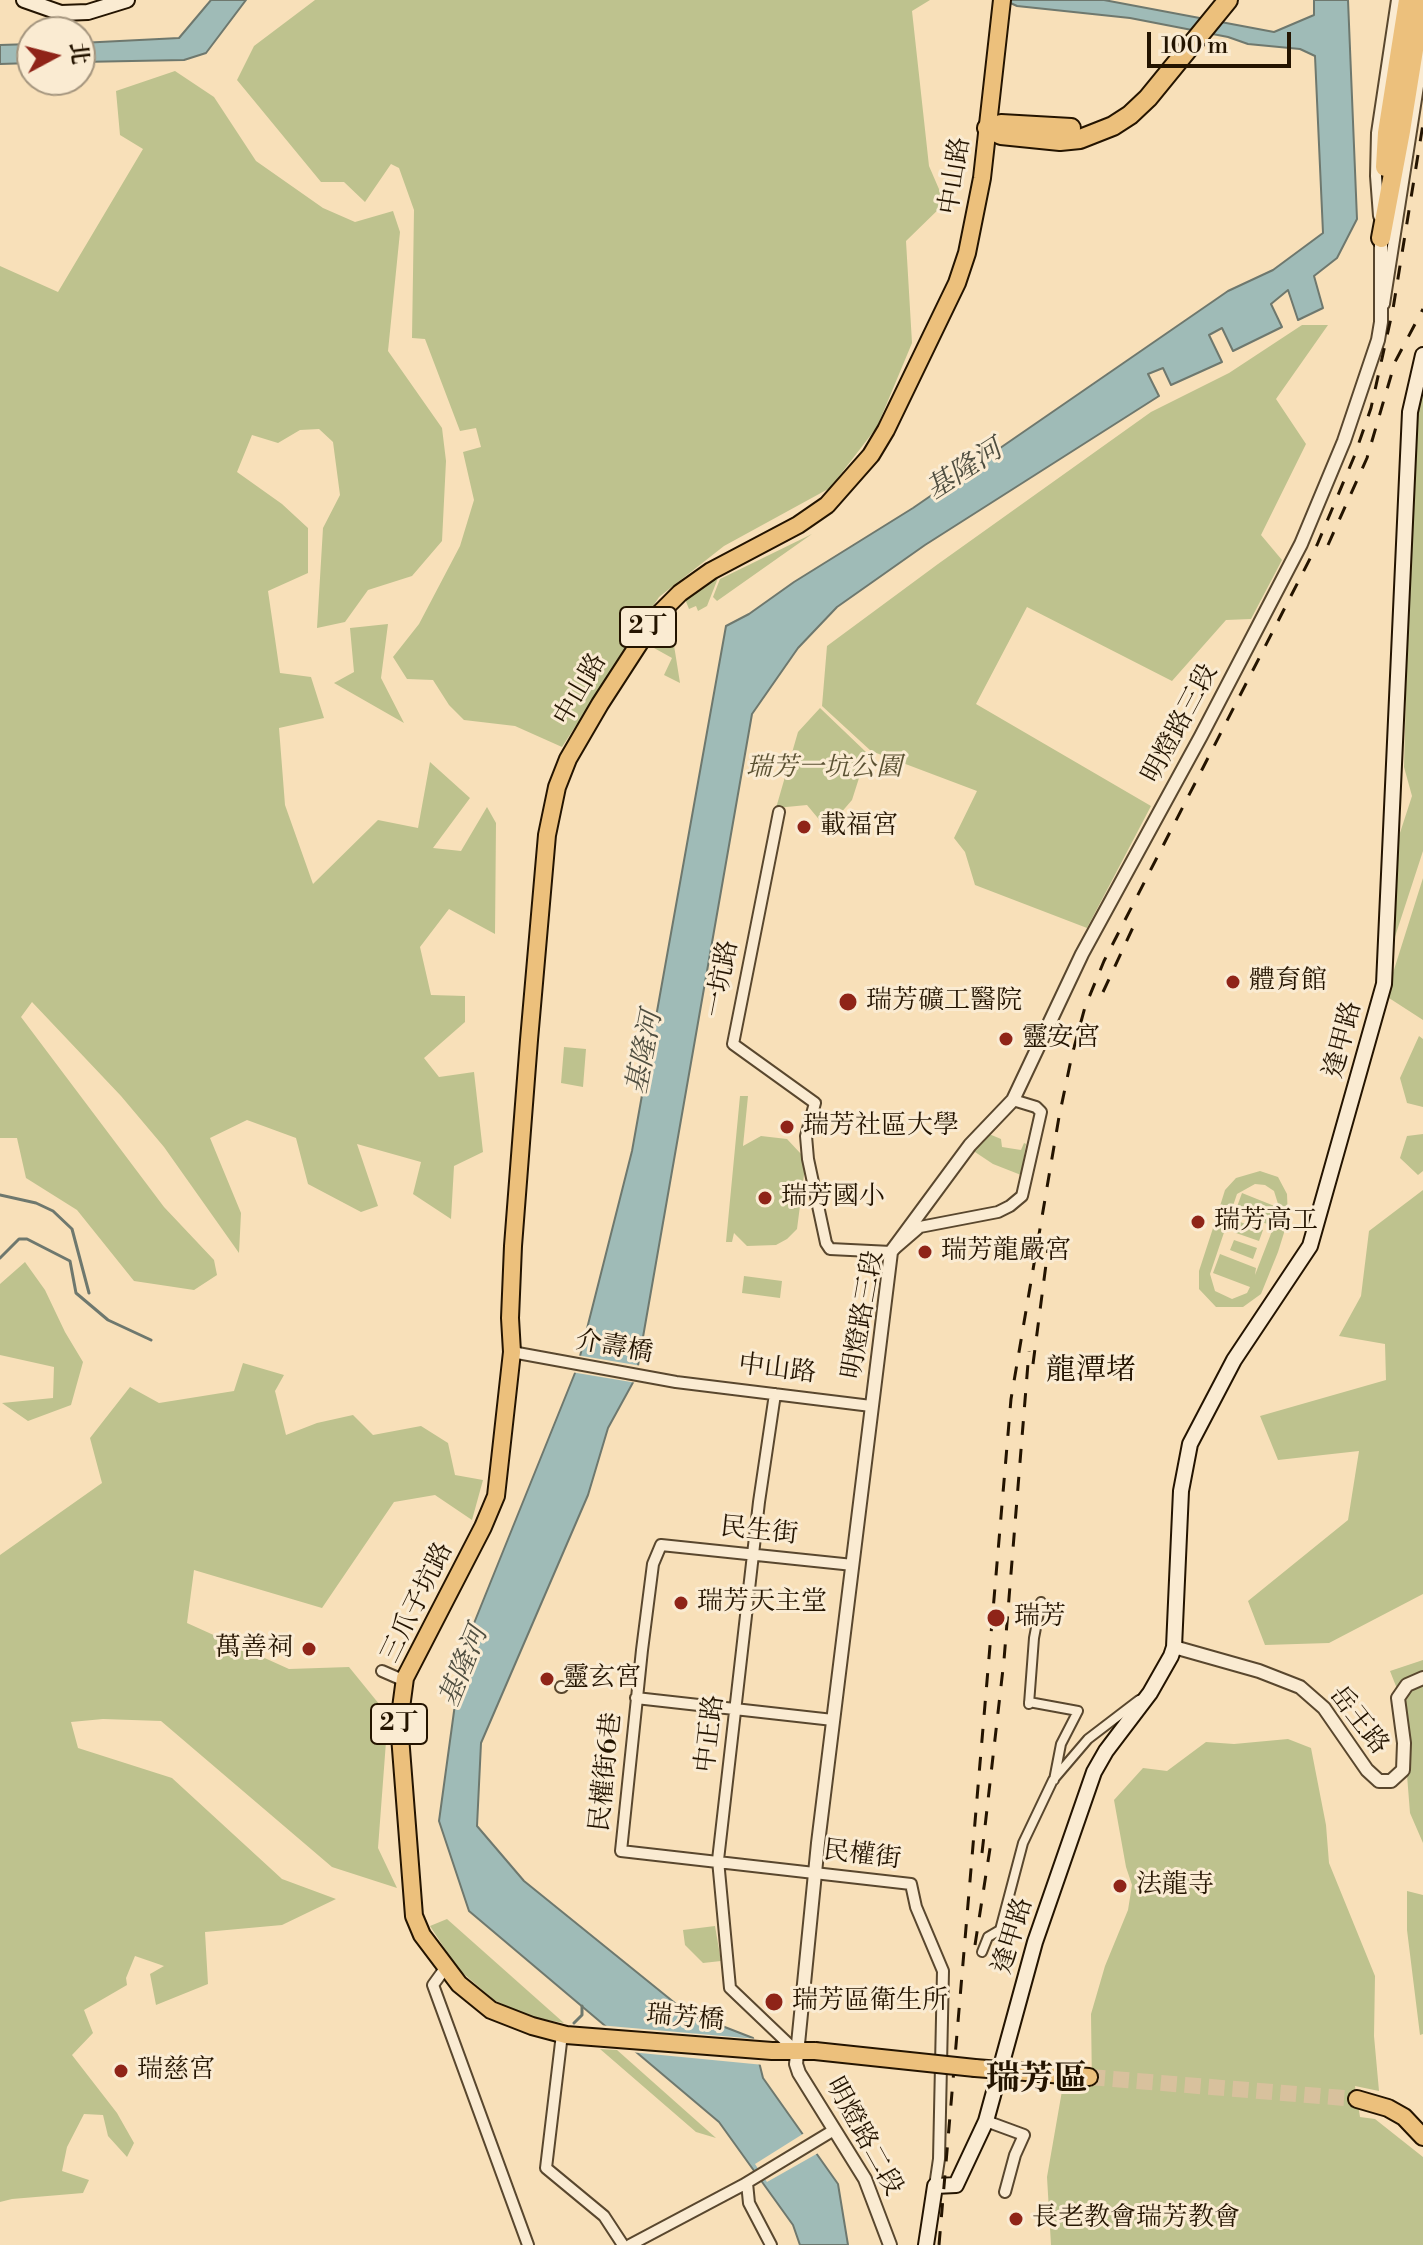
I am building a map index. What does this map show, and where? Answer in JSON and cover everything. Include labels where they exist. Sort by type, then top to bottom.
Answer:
[{"type":"highway","points":[[987,128],[1001,135],[1040,141],[1080,139],[1113,126],[1130,115],[1216,0]]},
{"type":"highway","points":[[1164,70],[1228,0]]},
{"type":"highway","points":[[1381,238],[1401,131],[1412,21],[1408,0]]},
{"type":"highway","points":[[1412,21],[1422,0]]},
{"type":"main road","points":[[24,0],[61,13],[88,12],[127,0]]},
{"type":"main road","name":"中山路","points":[[512,1352],[513,1246],[529,1040],[547,835],[557,787],[568,759],[600,704],[657,616],[680,593],[711,571],[819,512],[871,455],[957,283],[967,253],[982,178],[1001,6]]},
{"type":"main road","name":"逢甲路","points":[[935,2186],[956,2185],[986,2121],[1035,1942],[1094,1772],[1150,1693],[1174,1647],[1179,1518],[1190,1444],[1234,1360],[1310,1246],[1384,984],[1410,412],[1423,355]]},
{"type":"main road","name":"三爪子坑路","points":[[512,1352],[496,1496],[405,1681],[399,1723],[414,1916],[422,1935],[459,1984],[491,2010],[562,2034],[595,2036]]},
{"type":"main road","name":"瑞芳橋","points":[[595,2036],[797,2052]]},
{"type":"main road","name":"2丁","points":[[797,2052],[815,2051],[1089,2077]]},
{"type":"main road","points":[[1357,2099],[1388,2108],[1404,2117],[1423,2137]]},
{"type":"main road","name":"明燈路二段","points":[[926,2245],[935,2186]]},
{"type":"street","name":"明燈路三段","points":[[1381,322],[1377,133],[1397,0]]},
{"type":"street","name":"明燈路三段","points":[[797,2052],[815,1873],[891,1252],[970,1145],[1013,1100],[1082,954],[1301,544],[1344,441],[1378,340],[1423,54]]},
{"type":"street","name":"一坑路","points":[[779,812],[733,1044],[815,1103],[806,1136],[808,1159],[826,1243],[830,1249],[891,1252]]},
{"type":"street","points":[[891,1252],[920,1227],[998,1212],[1022,1196],[1041,1112],[1036,1107],[1013,1100]]},
{"type":"street","name":"介壽橋","points":[[512,1352],[676,1382]]},
{"type":"street","name":"中山路","points":[[676,1382],[871,1406]]},
{"type":"street","name":"中正路","points":[[775,1394],[718,1860],[730,1988],[797,2052]]},
{"type":"street","name":"民生街","points":[[661,1545],[853,1565]]},
{"type":"street","name":"民權街6巷","points":[[621,1851],[653,1564],[661,1545]]},
{"type":"street","points":[[1041,1602],[1034,1638],[1029,1704],[1078,1711],[1061,1744],[1053,1780]]},
{"type":"street","name":"岳王路","points":[[1174,1647],[1248,1667],[1300,1687],[1324,1708],[1367,1770],[1379,1781],[1391,1781],[1403,1770],[1404,1743],[1398,1698],[1407,1685],[1423,1678]]},
{"type":"street","points":[[382,1671],[405,1681]]},
{"type":"street","name":"逢甲路","points":[[982,1952],[988,1937],[1000,1930],[1023,1843],[1053,1780],[1088,1739],[1150,1693]]},
{"type":"street","points":[[636,1698],[833,1720]]},
{"type":"street","name":"民權街","points":[[621,1851],[911,1884],[916,1907],[943,1971],[939,2114]]},
{"type":"street","points":[[446,1967],[433,1985],[528,2245]]},
{"type":"street","points":[[562,2034],[546,2168],[604,2216],[623,2245]]},
{"type":"street","name":"明燈路二段","points":[[797,2052],[799,2073],[865,2179],[890,2245]]},
{"type":"street","name":"明燈路二段","points":[[935,2186],[939,2159],[939,2114]]},
{"type":"street","points":[[986,2121],[1024,2135],[1012,2163],[1005,2192]]},
{"type":"street","points":[[634,2244],[747,2183],[834,2130]]},
{"type":"street","points":[[747,2183],[749,2203],[771,2245]]},
{"type":"green space","points":[[315,0],[930,0],[912,11],[929,166],[945,203],[906,241],[912,343],[877,427],[830,488],[724,546],[659,597],[562,747],[515,726],[464,720],[449,705],[433,680],[407,679],[393,657],[419,624],[460,546],[474,500],[463,452],[481,447],[476,428],[460,431],[425,339],[412,338],[414,210],[399,168],[391,164],[365,202],[344,182],[321,182],[237,80],[254,46]]},
{"type":"green space","points":[[175,71],[214,97],[256,161],[323,208],[355,222],[393,211],[400,232],[388,351],[442,428],[446,461],[442,541],[412,576],[368,590],[345,622],[317,628],[323,528],[340,495],[333,442],[319,429],[300,430],[278,443],[252,435],[237,472],[282,504],[308,528],[308,573],[268,591],[280,673],[311,677],[324,718],[279,728],[285,805],[313,884],[378,820],[418,828],[430,762],[470,798],[433,848],[461,851],[487,807],[496,823],[495,934],[449,909],[420,947],[431,995],[465,996],[465,1022],[424,1058],[439,1077],[474,1072],[483,1152],[454,1166],[451,1219],[413,1194],[421,1162],[357,1144],[378,1206],[361,1212],[308,1184],[296,1138],[247,1120],[210,1138],[241,1213],[239,1253],[164,1147],[121,1096],[32,1002],[21,1017],[164,1207],[214,1260],[217,1275],[194,1290],[134,1281],[77,1210],[26,1178],[17,1138],[0,1138],[0,266],[58,292],[143,149],[120,135],[116,91]]},
{"type":"green space","points":[[1302,325],[1328,325],[1276,399],[1306,444],[1261,535],[1282,560],[1251,619],[1226,620],[1172,681],[1027,607],[976,704],[1151,806],[1087,928],[975,885],[965,852],[954,838],[977,791],[871,751],[822,706],[827,646],[1151,412],[1229,373]]},
{"type":"green space","points":[[1423,369],[1423,851],[1391,949],[1398,839],[1412,796],[1404,767],[1414,387]]},
{"type":"green space","points":[[812,534],[717,601],[713,597],[720,579]]},
{"type":"green space","points":[[718,578],[707,606],[698,611],[696,606],[689,609],[685,599],[704,584]]},
{"type":"green space","points":[[388,624],[381,678],[404,723],[334,683],[354,672],[350,628]]},
{"type":"green space","points":[[673,639],[680,683],[664,675],[672,658],[654,648]]},
{"type":"green space","name":"瑞芳一坑公園","points":[[820,708],[867,753],[852,800],[827,829],[807,805],[776,808],[798,732]]},
{"type":"green space","points":[[1423,878],[1423,1020],[1389,998],[1392,976]]},
{"type":"green space","points":[[1419,1036],[1423,1039],[1423,1107],[1407,1103],[1400,1078]]},
{"type":"green space","points":[[564,1047],[586,1049],[583,1087],[561,1083]]},
{"type":"green space","points":[[740,1096],[748,1096],[743,1146],[761,1136],[787,1139],[801,1154],[805,1167],[797,1229],[776,1245],[747,1246],[734,1233],[732,1242],[726,1242]]},
{"type":"green space","points":[[989,1134],[1001,1139],[1002,1147],[1021,1150],[1026,1144],[1021,1175],[993,1164],[972,1150]]},
{"type":"green space","points":[[1423,1134],[1423,1171],[1418,1175],[1400,1158],[1407,1136]]},
{"type":"green space","points":[[1260,1171],[1278,1177],[1287,1194],[1288,1220],[1261,1294],[1243,1307],[1216,1307],[1199,1289],[1199,1271],[1225,1190],[1236,1178]],"holes":[[[1255,1184],[1265,1185],[1274,1191],[1279,1207],[1255,1275],[1256,1268],[1220,1254],[1213,1273],[1250,1287],[1247,1293],[1232,1299],[1215,1291],[1210,1274],[1237,1194]]]},
{"type":"green space","points":[[1423,1190],[1423,1594],[1329,1643],[1265,1645],[1248,1601],[1348,1520],[1359,1451],[1278,1460],[1260,1416],[1386,1380],[1385,1344],[1339,1336],[1361,1296],[1369,1231]]},
{"type":"green space","points":[[1242,1193],[1277,1207],[1270,1225],[1235,1212]]},
{"type":"green space","points":[[1240,1222],[1263,1230],[1259,1241],[1236,1233]]},
{"type":"green space","points":[[1234,1240],[1257,1248],[1253,1259],[1230,1250]]},
{"type":"green space","points":[[25,1262],[45,1290],[83,1362],[71,1405],[28,1421],[2,1403],[53,1398],[54,1367],[0,1355],[0,1284]]},
{"type":"green space","points":[[744,1276],[782,1281],[780,1298],[742,1293]]},
{"type":"green space","points":[[243,1363],[284,1375],[275,1391],[286,1435],[317,1423],[353,1415],[373,1435],[421,1426],[448,1443],[455,1475],[483,1480],[472,1520],[435,1495],[394,1502],[322,1608],[194,1570],[187,1623],[289,1669],[349,1667],[388,1715],[378,1848],[397,1888],[332,1867],[161,1721],[103,1719],[71,1722],[78,1748],[172,1778],[282,1879],[336,1899],[282,1925],[205,1932],[208,1984],[156,2005],[150,1974],[164,1966],[135,1956],[126,1978],[127,1985],[84,2010],[93,2033],[72,2055],[117,2113],[134,2143],[127,2157],[108,2136],[103,2115],[84,2114],[67,2147],[62,2171],[89,2180],[83,2193],[0,2202],[0,1555],[102,1483],[90,1438],[130,1387],[159,1403],[234,1391]]},
{"type":"green space","points":[[1423,1660],[1423,1843],[1410,1813],[1407,1714],[1390,1671]]},
{"type":"green space","points":[[1288,1739],[1311,1748],[1326,1825],[1329,1863],[1375,1976],[1374,2036],[1379,2091],[1355,2086],[1360,2117],[1375,2119],[1423,2157],[1423,2245],[1051,2245],[1047,2177],[1063,2085],[1092,2087],[1091,2014],[1105,1966],[1128,1910],[1132,1885],[1114,1800],[1143,1768],[1167,1771],[1206,1742],[1234,1744]]},
{"type":"green space","points":[[1407,1891],[1423,1895],[1423,2034],[1420,2035],[1407,1930]]},
{"type":"green space","points":[[447,1919],[564,2023],[530,2017],[494,2000],[458,1969],[430,1926]]},
{"type":"green space","points":[[715,1926],[721,1961],[703,1963],[685,1945],[683,1930]]},
{"type":"green space","points":[[600,2049],[617,2050],[716,2138],[696,2132]]},
{"type":"water","points":[[211,0],[246,0],[206,53],[184,60],[96,62],[96,42],[179,38]]},
{"type":"water","name":"基隆河","points":[[1004,0],[1104,0],[1274,32],[1314,15],[1314,0],[1348,0],[1357,219],[1337,258],[1314,276],[1323,308],[1298,320],[1288,290],[1271,304],[1282,327],[1233,351],[1222,328],[1209,335],[1222,362],[1171,385],[1163,368],[1148,374],[1159,396],[925,545],[837,607],[798,648],[752,714],[636,1377],[608,1428],[588,1495],[481,1743],[477,1826],[524,1881],[686,2012],[753,2038],[763,2078],[838,2184],[848,2245],[800,2245],[793,2225],[719,2122],[469,1911],[439,1821],[462,1653],[577,1368],[632,1151],[726,626],[913,508],[1228,291],[1273,270],[1323,233],[1315,56],[1300,49],[1248,44],[1228,37],[1130,18],[1017,6]]},
{"type":"water","points":[[16,44],[16,64],[0,64],[0,45]]},
{"type":"pier","points":[[576,1355],[642,1366],[637,1383],[571,1372]]},
{"type":"pier","points":[[598,2025],[757,2039],[764,2065],[630,2052]]},
{"type":"pier","points":[[806,2132],[820,2152],[767,2182],[755,2164]]},
{"type":"waterway","points":[[0,1195],[36,1203],[53,1211],[72,1229],[89,1293]]},
{"type":"waterway","points":[[0,1258],[19,1239],[27,1239],[70,1261],[76,1293],[108,1320],[151,1340]]},
{"type":"waterway","points":[[574,2023],[582,2015],[582,2006]]},
{"type":"tunnel","points":[[1089,2077],[1357,2099]]},
{"type":"railway","points":[[939,2245],[1011,1399],[1072,1055],[1085,1007],[1104,961],[1317,545],[1354,457],[1371,408],[1393,309],[1423,124]]},
{"type":"railway","points":[[1328,545],[1367,458],[1395,362],[1423,309]]},
{"type":"railway","points":[[1103,992],[1135,923]]},
{"type":"railway","points":[[1033,1364],[1048,1249]]},
{"type":"railway","points":[[982,1853],[1004,1660],[1029,1351]]},
{"type":"railway","points":[[975,1945],[991,1842]]},
{"type":"place","name":"載福宮","points":[[804,827]]},
{"type":"place","name":"體育館","points":[[1233,982]]},
{"type":"place","name":"瑞芳礦工醫院","points":[[848,1002]]},
{"type":"place","name":"靈安宮","points":[[1006,1039]]},
{"type":"place","name":"瑞芳社區大學","points":[[787,1127]]},
{"type":"place","name":"瑞芳國小","points":[[765,1198]]},
{"type":"place","name":"瑞芳高工","points":[[1198,1222]]},
{"type":"place","name":"瑞芳龍嚴宮","points":[[925,1252]]},
{"type":"place","name":"瑞芳天主堂","points":[[681,1603]]},
{"type":"place","name":"瑞芳","points":[[996,1618]]},
{"type":"place","name":"萬善祠","points":[[309,1649]]},
{"type":"place","name":"靈玄宮","points":[[547,1679]]},
{"type":"place","name":"法龍寺","points":[[1120,1886]]},
{"type":"place","name":"瑞芳區衛生所","points":[[774,2002]]},
{"type":"place","name":"瑞慈宮","points":[[121,2071]]},
{"type":"place","name":"長老教會瑞芳教會","points":[[1016,2219]]},
{"type":"district","name":"龍潭堵","points":[[1091,1372]]},
{"type":"district","name":"瑞芳區","points":[[1037,2081]]}]
